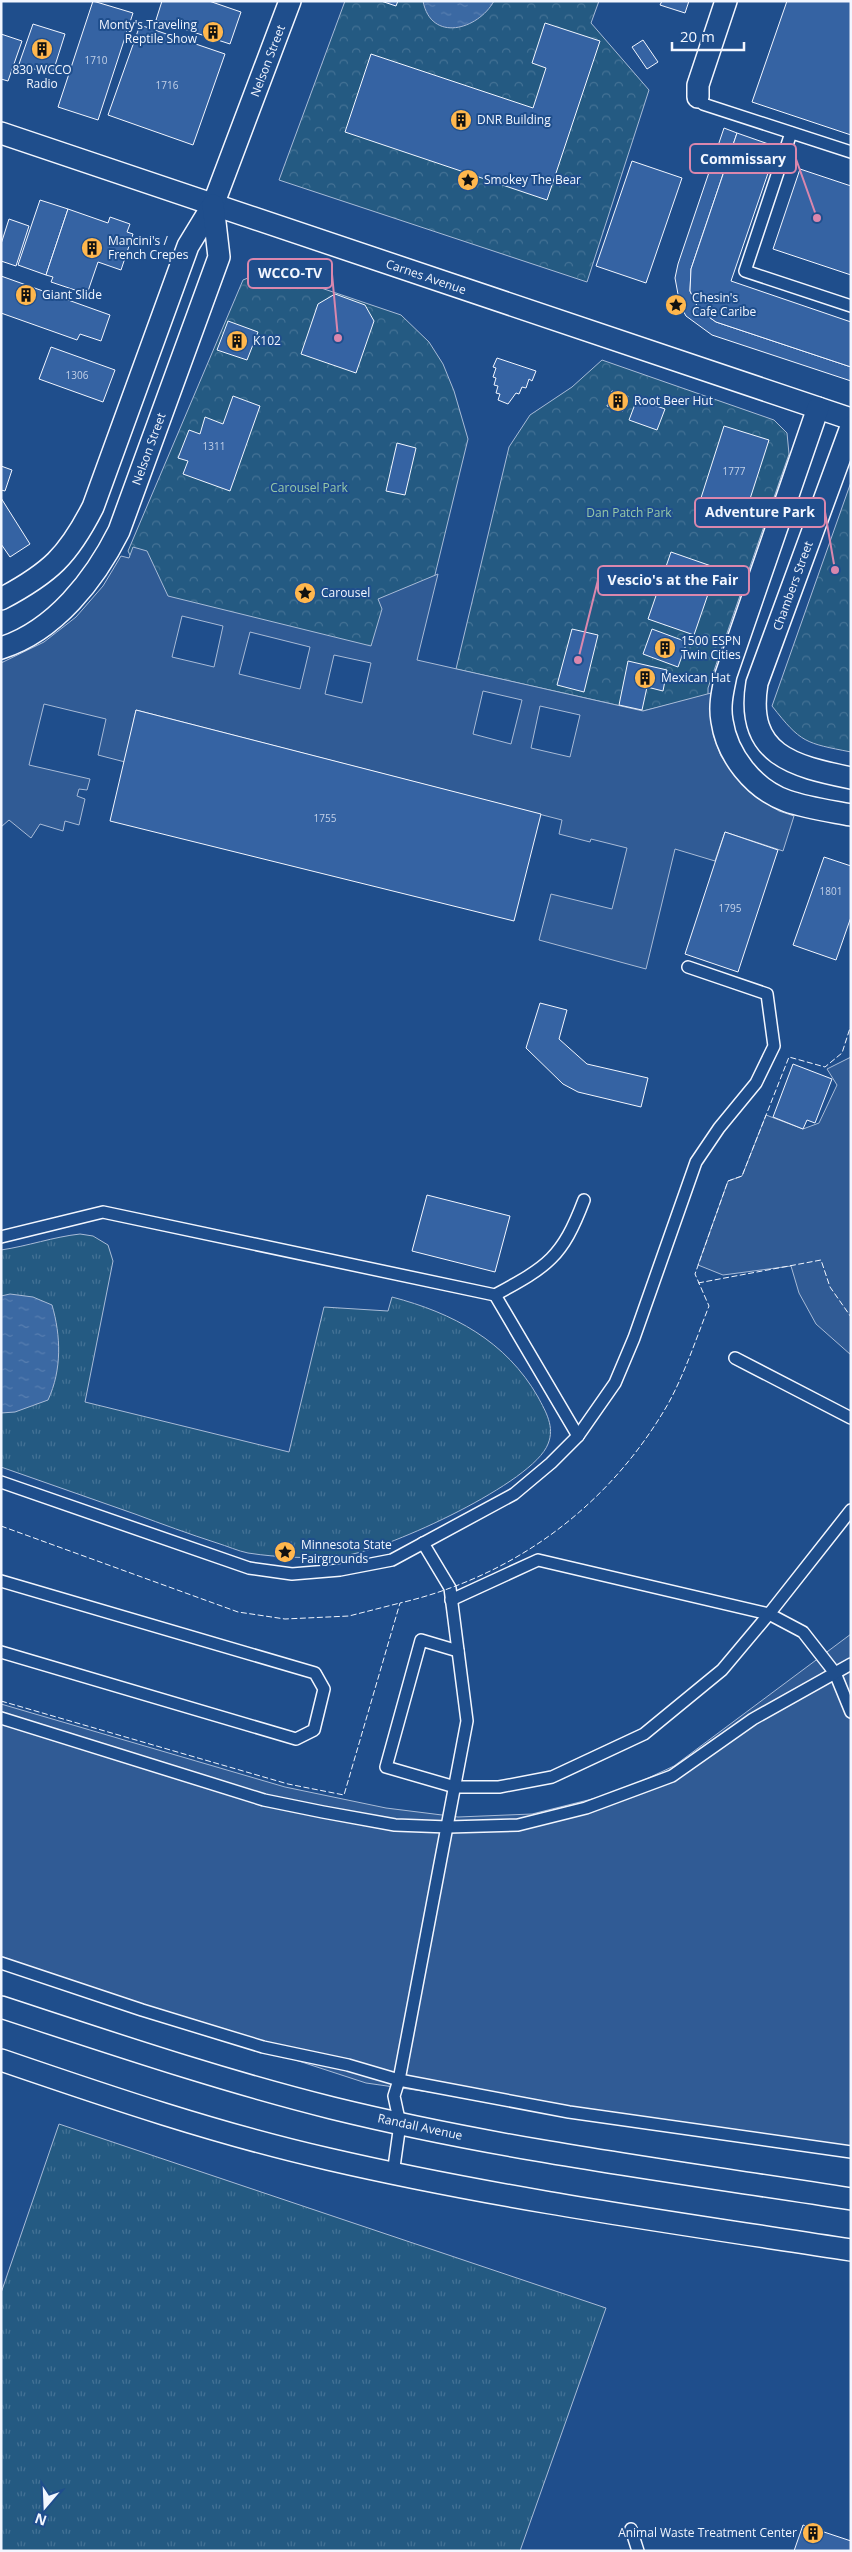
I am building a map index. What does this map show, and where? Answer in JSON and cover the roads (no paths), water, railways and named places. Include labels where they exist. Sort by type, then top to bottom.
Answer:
[{"type":"street","name":"Nelson Street","points":[[1,599],[25,586],[52,567],[76,540],[93,506],[188,246],[213,205],[290,1]]},
{"type":"street","points":[[698,97],[698,86],[726,1]]},
{"type":"street","name":"Carnes Avenue","points":[[1,133],[851,419]]},
{"type":"street","name":"Nelson Street","points":[[1,648],[37,630],[85,586],[106,557],[119,531],[219,257],[213,205]]},
{"type":"street","points":[[818,408],[726,675],[721,700],[722,719],[729,745],[739,763],[751,778],[785,800],[851,816]]},
{"type":"street","name":"Chambers Street","points":[[851,427],[757,684],[755,717],[770,746],[797,766],[851,778]]},
{"type":"street","name":"Randall Avenue","points":[[1,2006],[207,2073],[331,2108],[400,2124],[499,2143],[851,2199]]},
{"type":"street","points":[[1,2060],[196,2122],[325,2158],[393,2174],[588,2210],[851,2250]]},
{"type":"lane","points":[[698,97],[703,104],[851,152]]},
{"type":"lane","points":[[791,133],[745,271],[851,306]]},
{"type":"lane","points":[[1,1482],[249,1568],[292,1574],[340,1570],[392,1560],[514,1494],[552,1463],[578,1436],[615,1383],[634,1338],[696,1162],[719,1128],[756,1083],[774,1046],[767,994],[688,967]]},
{"type":"lane","points":[[1,1237],[103,1212],[495,1295],[532,1274],[556,1256],[571,1234],[584,1200]]},
{"type":"lane","points":[[495,1295],[578,1436]]},
{"type":"lane","points":[[735,1358],[851,1418]]},
{"type":"lane","points":[[458,1651],[421,1640],[386,1766],[455,1787],[499,1787],[552,1777],[644,1734],[722,1670],[851,1510]]},
{"type":"lane","points":[[393,2174],[400,2124],[394,2096],[399,2080],[467,1721],[450,1588],[423,1543]]},
{"type":"lane","points":[[451,1600],[538,1560],[769,1614],[803,1632],[835,1673],[851,1712]]},
{"type":"lane","points":[[1,1581],[315,1673],[324,1689],[314,1730],[296,1740],[1,1652]]},
{"type":"lane","points":[[1,1718],[264,1800],[395,1825],[448,1827],[518,1825],[586,1808],[672,1776],[753,1719],[851,1664]]},
{"type":"lane","points":[[1,1963],[142,2010],[263,2046],[348,2065],[399,2080],[579,2113],[851,2152]]},
{"type":"lane","points":[[631,2529],[638,2551]]},
{"type":"water","points":[[423,1],[494,1],[487,11],[477,19],[467,25],[456,28],[445,27],[435,23],[428,14]]},
{"type":"water","points":[[10,1294],[33,1297],[52,1305],[59,1353],[56,1377],[48,1400],[15,1412],[1,1413],[1,1296]]},
{"type":"place","name":"Monty's Traveling Reptile Show","points":[[213,32]]},
{"type":"place","name":"830 WCCO Radio","points":[[42,49]]},
{"type":"place","name":"DNR Building","points":[[461,120]]},
{"type":"place","name":"Smokey The Bear","points":[[468,180]]},
{"type":"place","name":"Commissary","points":[[817,218]]},
{"type":"place","name":"Mancini's / French Crepes","points":[[92,248]]},
{"type":"place","name":"Giant Slide","points":[[26,295]]},
{"type":"place","name":"Chesin's Cafe Caribe","points":[[676,305]]},
{"type":"place","name":"WCCO-TV","points":[[338,338]]},
{"type":"place","name":"K102","points":[[237,341]]},
{"type":"place","name":"Root Beer Hut","points":[[618,401]]},
{"type":"place","name":"Adventure Park","points":[[835,570]]},
{"type":"place","name":"Carousel","points":[[305,593]]},
{"type":"place","name":"1500 ESPN Twin Cities","points":[[665,648]]},
{"type":"place","name":"Vescio's at the Fair","points":[[578,660]]},
{"type":"place","name":"Mexican Hat","points":[[645,678]]},
{"type":"place","name":"Minnesota State Fairgrounds","points":[[285,1552]]},
{"type":"place","name":"Animal Waste Treatment Center","points":[[813,2533]]},
{"type":"park label","name":"Carousel Park","points":[[309,488]]},
{"type":"park label","name":"Dan Patch Park","points":[[629,513]]}]
